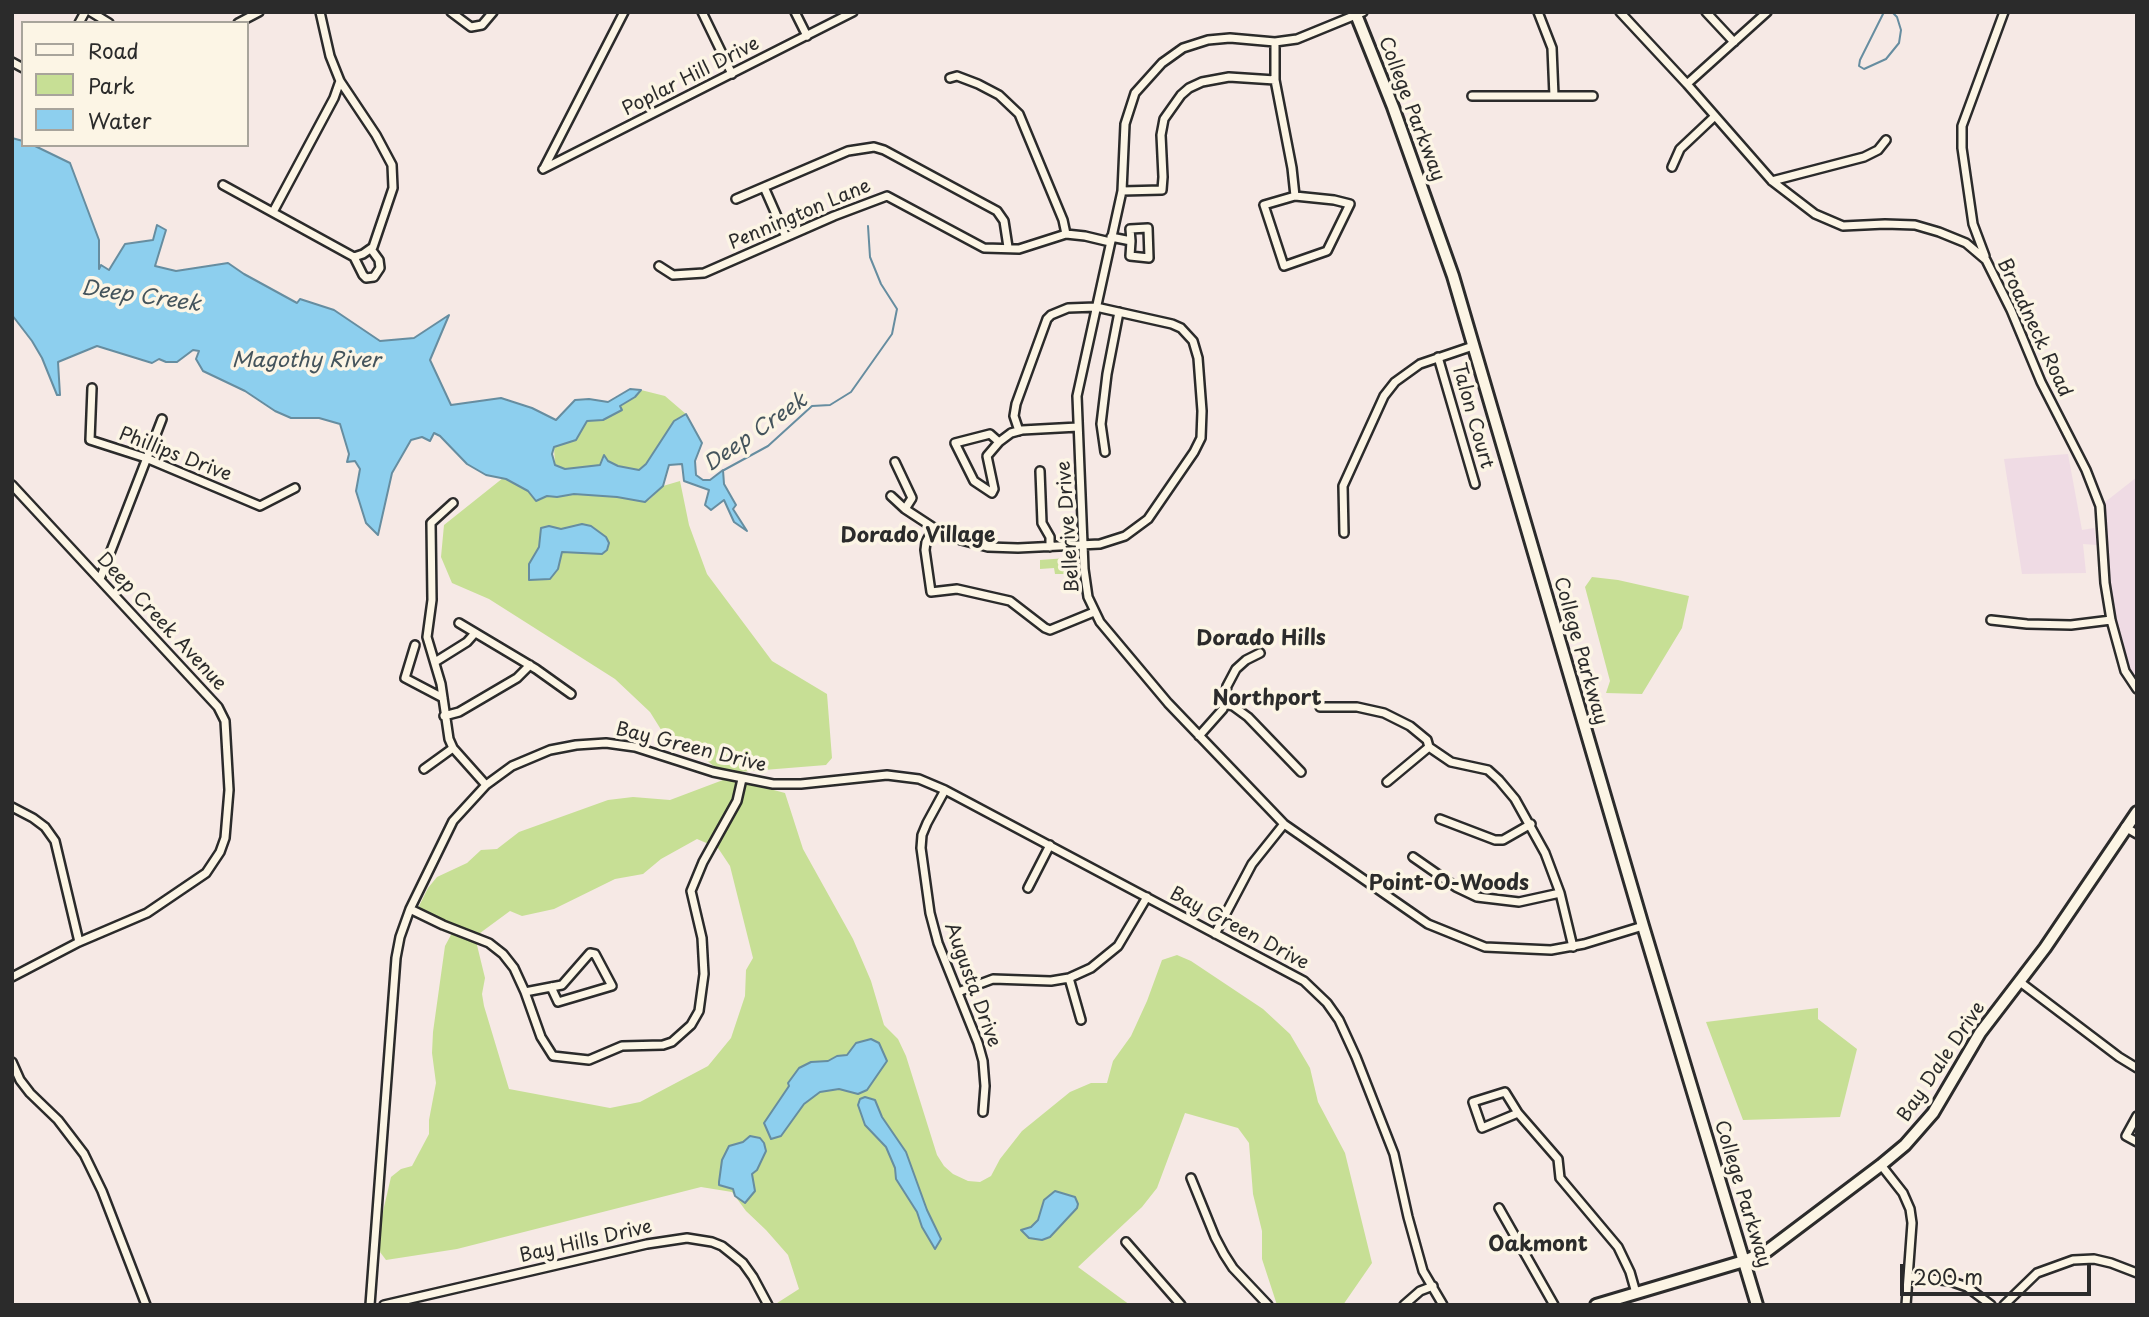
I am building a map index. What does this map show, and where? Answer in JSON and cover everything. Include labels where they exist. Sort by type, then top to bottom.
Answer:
[{"type":"main road","name":"College Parkway","points":[[1358,13],[1431,213],[1473,346],[1757,1305]]},
{"type":"main road","name":"Bay Dale Drive","points":[[1596,1305],[1744,1261],[1767,1251],[1881,1165],[1919,1131],[1933,1113],[1980,1033],[2020,982],[2137,812]]},
{"type":"street","points":[[88,12],[105,21]]},
{"type":"street","points":[[242,21],[259,12]]},
{"type":"street","points":[[320,12],[330,56],[340,81],[376,135],[392,165],[393,188],[377,240],[371,249],[354,257]]},
{"type":"street","points":[[451,12],[471,27],[482,25],[493,12]]},
{"type":"street","name":"Poplar Hill Drive","points":[[624,12],[543,169],[853,12]]},
{"type":"street","points":[[702,12],[732,74]]},
{"type":"street","points":[[795,12],[807,36]]},
{"type":"street","points":[[1538,12],[1552,48],[1554,96]]},
{"type":"street","name":"Broadneck Road","points":[[1620,12],[1772,181],[1815,214],[1843,226],[1915,225],[1966,243],[1986,260],[2040,382],[2086,470],[2100,506],[2105,583],[2111,620],[2125,671],[2137,689]]},
{"type":"street","points":[[1706,12],[1734,42]]},
{"type":"street","points":[[1687,84],[1767,12]]},
{"type":"street","points":[[1986,260],[1973,224],[1962,148],[1962,126],[2004,12]]},
{"type":"street","name":"Bellerive Drive","points":[[1358,13],[1297,39],[1275,43],[1230,38],[1208,40],[1183,48],[1162,63],[1137,89],[1125,124],[1122,191],[1078,388],[1083,545],[1088,597],[1094,612],[1145,676],[1284,824],[1427,924],[1485,947],[1551,950],[1573,947],[1643,926]]},
{"type":"street","points":[[1275,43],[1275,80],[1295,196]]},
{"type":"street","points":[[950,78],[957,76],[999,94],[1019,114],[1063,220],[1066,234]]},
{"type":"street","points":[[1122,191],[1161,190],[1161,135],[1164,119],[1181,94],[1189,88],[1222,78],[1275,80]]},
{"type":"street","points":[[273,212],[334,98],[340,81]]},
{"type":"street","points":[[1472,96],[1593,96]]},
{"type":"street","points":[[1672,167],[1680,149],[1714,116]]},
{"type":"street","points":[[1772,181],[1864,157],[1878,150],[1886,140]]},
{"type":"street","points":[[736,199],[848,151],[874,147],[997,211],[1004,221],[1008,247]]},
{"type":"street","points":[[223,186],[354,257],[366,278],[373,277],[380,268],[379,260],[371,249]]},
{"type":"street","points":[[764,187],[786,237]]},
{"type":"street","name":"Pennington Lane","points":[[659,266],[673,275],[704,273],[887,196],[984,248],[1019,248],[1066,234],[1130,240]]},
{"type":"street","points":[[1295,196],[1350,204],[1327,251],[1284,266],[1264,205],[1295,196]]},
{"type":"street","points":[[1148,228],[1149,258],[1130,256],[1130,240],[1130,229],[1148,228]]},
{"type":"street","points":[[891,496],[934,528],[961,540],[988,547],[1083,545],[1116,540],[1133,532],[1148,519],[1201,438],[1202,411],[1196,348],[1188,333],[1172,324],[1096,307],[1068,308],[1047,319],[1016,404],[1014,416],[1019,431]]},
{"type":"street","points":[[1105,452],[1101,424],[1119,312]]},
{"type":"street","points":[[1344,533],[1343,486],[1384,396],[1406,373],[1438,357],[1473,346]]},
{"type":"street","name":"Talon Court","points":[[1438,357],[1475,484]]},
{"type":"street","name":"Phillips Drive","points":[[92,388],[90,440],[146,458],[260,506],[295,488]]},
{"type":"street","points":[[100,579],[162,419]]},
{"type":"street","points":[[999,442],[990,434],[955,443],[974,481],[992,493],[994,489],[987,456],[999,442],[1019,431],[1078,427]]},
{"type":"street","points":[[895,462],[912,498],[905,509]]},
{"type":"street","points":[[1040,471],[1042,523],[1050,537],[1050,547]]},
{"type":"street","name":"Deep Creek Avenue","points":[[12,485],[218,707],[226,721],[228,743],[225,838],[220,852],[206,873],[147,913],[79,942],[12,976]]},
{"type":"street","points":[[453,503],[431,523],[432,600],[427,637],[443,698],[449,739],[453,748],[486,785]]},
{"type":"street","points":[[934,528],[926,542],[925,550],[931,592],[957,589],[1010,601],[1050,630],[1094,612]]},
{"type":"street","points":[[1991,620],[2071,625],[2111,620]]},
{"type":"street","points":[[459,623],[530,665],[572,694]]},
{"type":"street","points":[[435,662],[467,642],[475,632]]},
{"type":"street","points":[[415,645],[405,678],[443,698]]},
{"type":"street","points":[[1199,736],[1220,714],[1227,686],[1236,669],[1260,653]]},
{"type":"street","points":[[444,716],[454,715],[517,678],[530,665]]},
{"type":"street","points":[[1224,704],[1233,706],[1248,717],[1301,772]]},
{"type":"street","points":[[1320,707],[1357,707],[1384,713],[1410,726],[1427,740],[1429,747],[1451,762],[1488,770],[1515,799],[1545,853],[1560,893],[1573,947]]},
{"type":"street","name":"Bay Green Drive","points":[[370,1305],[396,958],[410,909],[453,821],[486,785],[512,766],[537,754],[562,747],[598,743],[635,747],[713,772],[773,783],[801,784],[898,775],[919,779],[945,790],[1304,981],[1321,996],[1339,1020],[1387,1131],[1419,1254],[1428,1266],[1433,1286],[1443,1305]]},
{"type":"street","points":[[1387,782],[1429,747]]},
{"type":"street","points":[[424,769],[453,748]]},
{"type":"street","points":[[410,909],[489,943],[503,954],[514,968],[526,992],[541,1037],[553,1056],[589,1060],[622,1046],[663,1045],[681,1037],[699,1011],[704,974],[702,938],[691,891],[703,862],[737,800],[742,779]]},
{"type":"street","name":"Augusta Drive","points":[[945,790],[922,835],[921,848],[934,929],[983,1060],[983,1112]]},
{"type":"street","points":[[12,807],[45,827],[55,841],[79,942]]},
{"type":"street","points":[[1440,819],[1495,840],[1503,839],[1531,824]]},
{"type":"street","points":[[1215,934],[1252,864],[1284,824]]},
{"type":"street","points":[[2125,827],[2137,834]]},
{"type":"street","points":[[1028,888],[1049,845]]},
{"type":"street","points":[[1413,857],[1456,887],[1477,897],[1519,902],[1560,893]]},
{"type":"street","points":[[958,992],[993,979],[1040,982],[1069,978],[1091,968],[1112,953],[1146,897]]},
{"type":"street","points":[[526,992],[551,987],[562,985],[590,953],[595,954],[612,986],[558,1002],[551,987]]},
{"type":"street","points":[[1069,978],[1082,1020]]},
{"type":"street","points":[[2020,982],[2137,1068]]},
{"type":"street","points":[[12,1062],[20,1080],[30,1093],[58,1120],[84,1154],[102,1192],[146,1305]]},
{"type":"street","points":[[1518,1114],[1482,1128],[1474,1102],[1505,1092],[1518,1114],[1558,1159],[1560,1178],[1612,1237],[1627,1265],[1636,1293]]},
{"type":"street","points":[[2137,1116],[2126,1136],[2137,1142]]},
{"type":"street","points":[[1881,1165],[1903,1193],[1910,1209],[1912,1223],[1906,1305]]},
{"type":"street","points":[[1191,1178],[1224,1254],[1233,1268],[1268,1305]]},
{"type":"street","points":[[1499,1208],[1554,1305]]},
{"type":"street","name":"Bay Hills Drive","points":[[384,1305],[647,1244],[687,1238],[712,1242],[732,1254],[753,1277],[768,1305]]},
{"type":"street","points":[[1126,1242],[1181,1305]]},
{"type":"street","points":[[2004,1305],[2037,1273],[2073,1260],[2094,1259],[2137,1273]]},
{"type":"street","points":[[1909,1277],[1950,1281],[1967,1287],[1991,1305]]},
{"type":"street","points":[[1404,1305],[1420,1292],[1433,1286]]},
{"type":"shaded area","points":[[2068,454],[2082,530],[2094,528],[2097,545],[2083,544],[2086,573],[2022,574],[2004,459]]},
{"type":"shaded area","points":[[2137,477],[2137,681],[2125,671],[2111,620],[2100,506]]},
{"type":"green space","points":[[641,390],[665,396],[686,414],[674,421],[639,471],[618,466],[604,456],[600,465],[565,469],[555,465],[554,447],[576,440],[587,421],[603,420],[622,410],[620,406]]},
{"type":"green space","points":[[508,474],[581,494],[636,498],[643,502],[649,500],[663,486],[680,481],[689,525],[707,574],[772,661],[827,694],[832,758],[826,765],[739,772],[715,767],[701,756],[670,744],[650,712],[615,679],[489,599],[452,583],[441,557],[444,525]]},
{"type":"green space","points":[[1067,558],[1068,574],[1055,574],[1054,568],[1040,569],[1040,560]]},
{"type":"green space","points":[[1592,577],[1689,596],[1682,628],[1642,694],[1606,693],[1610,681],[1585,587]]},
{"type":"green space","points":[[723,780],[785,793],[803,849],[853,939],[871,981],[884,1025],[898,1039],[906,1056],[937,1155],[953,1174],[968,1181],[980,1182],[991,1176],[1000,1159],[1022,1131],[1070,1092],[1091,1083],[1107,1083],[1113,1061],[1131,1036],[1162,960],[1177,955],[1191,961],[1263,1009],[1290,1034],[1310,1068],[1318,1102],[1345,1153],[1372,1263],[1343,1305],[1277,1305],[1262,1259],[1262,1231],[1253,1194],[1249,1143],[1238,1128],[1185,1113],[1157,1188],[1142,1207],[1078,1267],[1130,1305],[774,1305],[799,1289],[788,1255],[746,1211],[732,1192],[701,1187],[457,1249],[386,1260],[380,1252],[379,1243],[381,1220],[391,1177],[401,1169],[412,1166],[429,1134],[436,1083],[432,1053],[433,1032],[445,946],[452,933],[476,941],[485,978],[482,994],[484,1006],[509,1089],[610,1108],[640,1102],[708,1066],[731,1038],[745,996],[746,970],[753,958],[730,866],[718,848],[697,839],[661,859],[643,874],[615,879],[554,909],[522,916],[510,911],[476,936],[418,908],[428,888],[437,877],[467,863],[481,850],[497,849],[519,832],[608,800],[633,797],[670,800]]},
{"type":"green space","points":[[1818,1008],[1818,1019],[1857,1049],[1840,1117],[1743,1120],[1706,1022]]},
{"type":"water","name":"Magothy River","points":[[12,138],[21,140],[21,147],[37,147],[70,163],[99,240],[99,269],[101,265],[109,270],[125,244],[153,240],[157,225],[166,230],[155,266],[176,271],[228,263],[297,303],[300,299],[334,310],[380,341],[414,338],[449,315],[430,360],[451,405],[501,398],[532,408],[556,420],[575,400],[608,402],[630,389],[641,390],[620,406],[622,410],[603,420],[587,421],[576,440],[554,447],[552,454],[555,465],[565,469],[600,465],[604,455],[608,461],[618,466],[639,470],[646,464],[674,421],[686,414],[702,443],[695,461],[696,475],[703,480],[710,480],[723,470],[724,484],[736,505],[733,509],[747,531],[734,522],[724,500],[711,510],[705,505],[709,490],[684,481],[682,464],[669,465],[663,486],[645,502],[574,494],[547,496],[536,501],[528,491],[506,479],[486,475],[467,464],[434,433],[430,441],[422,437],[411,440],[392,473],[378,535],[366,523],[356,491],[360,469],[355,461],[347,462],[349,454],[340,424],[319,418],[291,418],[275,411],[245,391],[203,371],[196,359],[199,351],[193,350],[177,362],[159,359],[152,363],[97,346],[58,362],[60,395],[57,395],[42,358],[12,315]]},
{"type":"water","points":[[582,524],[591,526],[606,537],[609,543],[607,550],[602,554],[562,552],[558,569],[550,579],[529,580],[529,564],[539,547],[541,528],[549,526],[561,529]]},
{"type":"water","points":[[871,1039],[879,1043],[887,1061],[867,1090],[858,1094],[839,1089],[820,1092],[804,1104],[781,1136],[771,1139],[764,1123],[799,1068],[811,1062],[828,1061],[847,1055],[856,1043]]},
{"type":"water","points":[[865,1097],[875,1100],[882,1117],[906,1152],[927,1210],[941,1239],[935,1249],[917,1212],[896,1179],[895,1168],[886,1147],[865,1125],[858,1105],[860,1099]]},
{"type":"water","points":[[750,1136],[760,1138],[766,1151],[757,1170],[752,1174],[755,1191],[745,1203],[735,1196],[733,1189],[719,1185],[719,1182],[722,1160],[729,1146],[743,1142]]},
{"type":"water","points":[[1055,1191],[1075,1197],[1077,1208],[1050,1237],[1042,1240],[1029,1238],[1021,1230],[1031,1227],[1038,1220],[1044,1200]]},
{"type":"waterway","points":[[1884,12],[1860,60],[1859,66],[1864,69],[1886,59],[1899,43],[1901,30],[1897,17],[1892,12]]},
{"type":"waterway","name":"Deep Creek","points":[[724,470],[768,446],[812,406],[830,405],[851,392],[892,334],[897,309],[881,284],[870,257],[868,226]]},
{"type":"district","name":"Dorado Village","points":[[918,536]]},
{"type":"district","name":"Dorado Hills","points":[[1261,639]]},
{"type":"district","name":"Northport","points":[[1267,699]]},
{"type":"district","name":"Point-O-Woods","points":[[1449,884]]},
{"type":"district","name":"Oakmont","points":[[1538,1245]]}]
